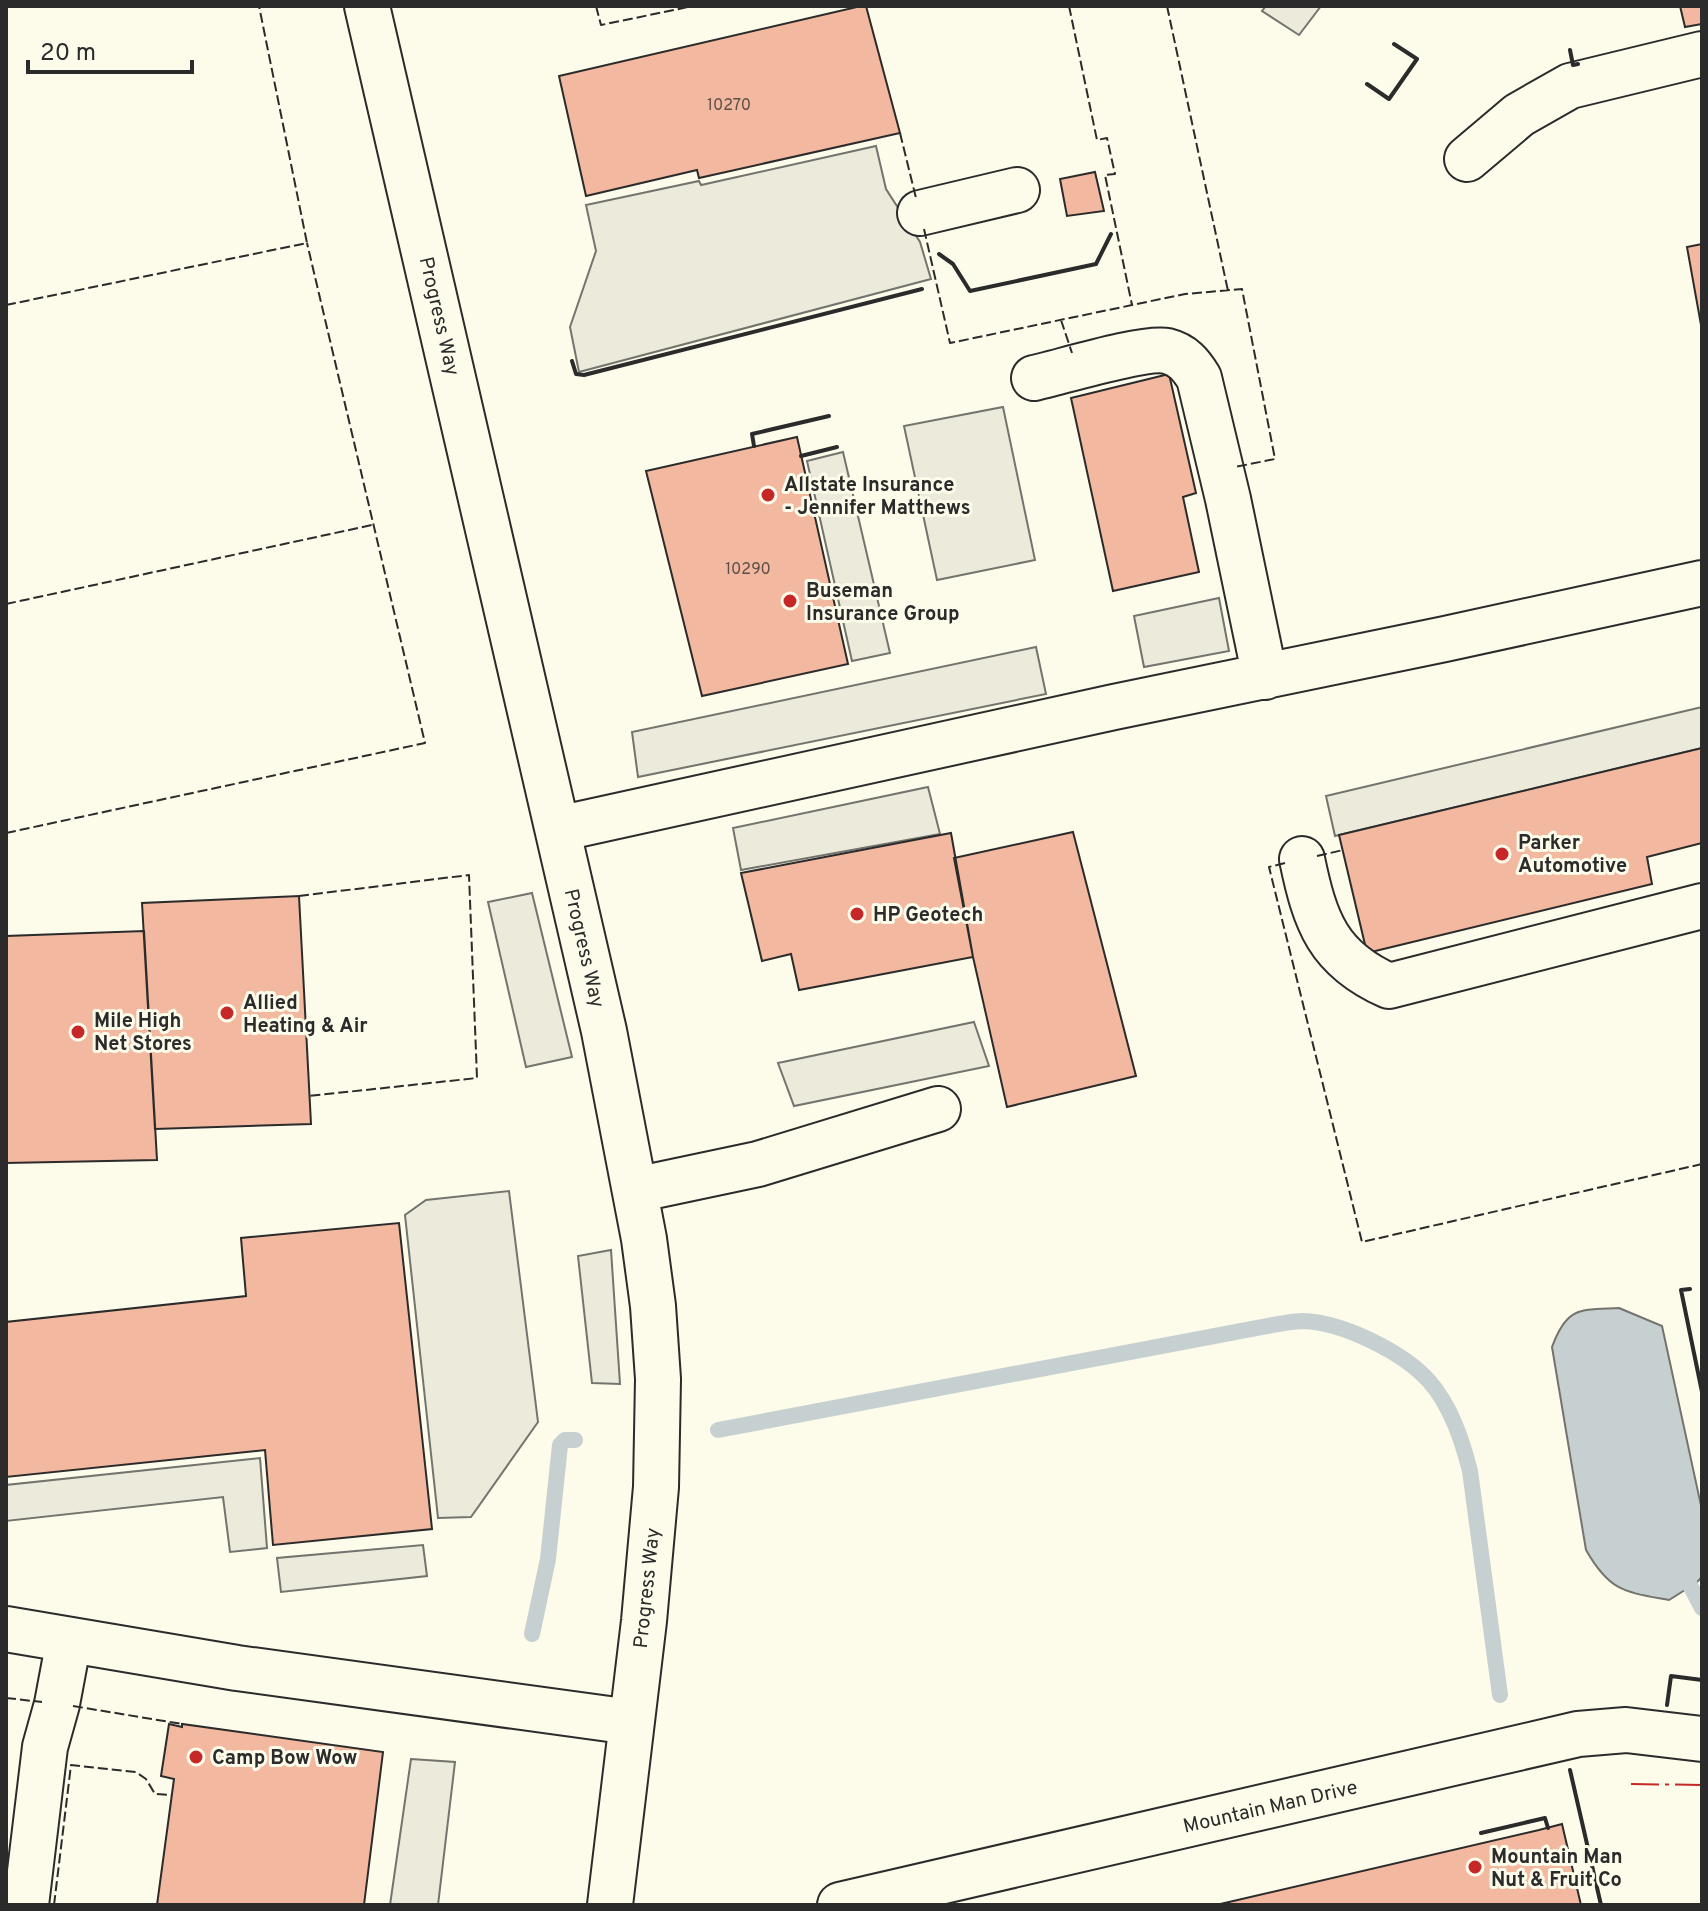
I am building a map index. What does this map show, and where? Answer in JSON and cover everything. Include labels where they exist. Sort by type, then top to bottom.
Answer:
[{"type":"street","name":"Progress Way","points":[[367,6],[604,1031],[635,1190],[653,1306],[658,1435],[651,1546],[610,1905]]},
{"type":"street","points":[[1467,159],[1519,115],[1570,86],[1702,54]]},
{"type":"street","points":[[920,213],[1017,190]]},
{"type":"street","points":[[1034,378],[1146,352],[1167,351],[1189,362],[1199,378],[1265,677]]},
{"type":"street","points":[[558,829],[1702,583]]},
{"type":"street","points":[[1302,859],[1312,906],[1325,935],[1342,957],[1364,975],[1389,986],[1702,906]]},
{"type":"street","points":[[635,1190],[758,1164],[938,1109]]},
{"type":"street","points":[[6,1629],[237,1668],[631,1722]]},
{"type":"street","points":[[26,1905],[45,1747],[69,1640]]},
{"type":"street","name":"Mountain Man Drive","points":[[840,1905],[1578,1734],[1626,1730],[1702,1739]]},
{"type":"shaded area","points":[[1266,6],[1321,6],[1299,35],[1262,11]]},
{"type":"shaded area","points":[[876,146],[886,189],[920,242],[931,279],[579,372],[570,327],[596,251],[586,205],[699,181],[701,185]]},
{"type":"shaded area","points":[[1003,407],[1035,560],[937,580],[904,426]]},
{"type":"shaded area","points":[[843,452],[890,653],[852,661],[807,461]]},
{"type":"shaded area","points":[[1219,598],[1229,651],[1144,667],[1134,616]]},
{"type":"shaded area","points":[[1036,647],[1046,694],[638,777],[632,732]]},
{"type":"shaded area","points":[[1702,707],[1702,748],[1335,836],[1326,796]]},
{"type":"shaded area","points":[[928,787],[940,834],[741,870],[733,828]]},
{"type":"shaded area","points":[[532,893],[572,1057],[526,1067],[488,902]]},
{"type":"shaded area","points":[[974,1022],[989,1066],[794,1106],[778,1063]]},
{"type":"shaded area","points":[[509,1191],[538,1422],[471,1517],[438,1518],[405,1215],[426,1200]]},
{"type":"shaded area","points":[[611,1250],[620,1384],[592,1383],[578,1256]]},
{"type":"shaded area","points":[[1619,1308],[1662,1326],[1702,1510],[1702,1577],[1669,1600],[1620,1588],[1603,1574],[1586,1550],[1552,1347],[1563,1324],[1576,1313]]},
{"type":"shaded area","points":[[260,1458],[267,1548],[230,1552],[223,1497],[6,1521],[6,1485]]},
{"type":"shaded area","points":[[423,1545],[427,1576],[281,1592],[277,1558]]},
{"type":"shaded area","points":[[411,1759],[455,1762],[438,1905],[390,1905]]},
{"type":"building","points":[[866,6],[900,133],[699,178],[697,170],[586,196],[559,76]]},
{"type":"building","points":[[1680,6],[1702,6],[1702,24],[1685,27]]},
{"type":"building","points":[[1095,172],[1104,211],[1067,216],[1060,179]]},
{"type":"building","points":[[1702,244],[1702,324],[1701,325],[1687,247]]},
{"type":"building","points":[[1169,374],[1196,493],[1183,497],[1199,572],[1113,591],[1071,398]]},
{"type":"building","points":[[797,437],[848,664],[702,696],[646,471]]},
{"type":"building","name":"Parker Automotive","points":[[1702,748],[1702,843],[1647,857],[1652,884],[1367,953],[1339,835]]},
{"type":"building","points":[[1073,832],[1136,1076],[1007,1107],[954,858]]},
{"type":"building","name":"HP Geotech","points":[[951,833],[973,957],[799,990],[791,954],[762,961],[741,873]]},
{"type":"building","name":"Allied Heating & Air","points":[[299,896],[311,1124],[155,1129],[142,903]]},
{"type":"building","name":"Mile High Net Stores","points":[[144,931],[157,1160],[6,1163],[6,936]]},
{"type":"building","points":[[399,1223],[432,1529],[273,1545],[265,1450],[6,1477],[6,1322],[246,1296],[241,1238]]},
{"type":"building","points":[[169,1724],[383,1752],[364,1905],[157,1905],[174,1779],[161,1776]]},
{"type":"building","name":"Mountain Man Nut & Fruit Co","points":[[1562,1824],[1581,1905],[1216,1905],[1539,1830]]},
{"type":"waterway","points":[[718,1430],[1278,1324],[1303,1321],[1353,1333],[1371,1340],[1418,1370],[1444,1401],[1455,1424],[1470,1471],[1500,1695]]},
{"type":"waterway","points":[[532,1634],[548,1559],[560,1445],[565,1440],[575,1440]]},
{"type":"waterway","points":[[1682,1570],[1702,1608]]},
{"type":"fence","points":[[6,305],[307,243],[259,6]]},
{"type":"fence","points":[[596,6],[601,25],[693,6]]},
{"type":"fence","points":[[1069,6],[1097,140],[1107,138],[1115,174],[1105,175],[1132,305]]},
{"type":"fence","points":[[1167,6],[1228,291]]},
{"type":"fence","points":[[900,133],[916,198]]},
{"type":"fence","points":[[924,229],[950,343],[1185,294],[1242,289],[1275,459],[1235,467]]},
{"type":"fence","points":[[6,833],[425,743],[307,243]]},
{"type":"fence","points":[[1061,320],[1072,353]]},
{"type":"fence","points":[[6,604],[372,525]]},
{"type":"fence","points":[[1317,856],[1343,850]]},
{"type":"fence","points":[[1285,863],[1269,867],[1362,1242],[1702,1164]]},
{"type":"fence","points":[[299,896],[469,875],[477,1078],[309,1096]]},
{"type":"fence","points":[[6,1698],[42,1702]]},
{"type":"fence","points":[[73,1706],[182,1724]]},
{"type":"fence","points":[[54,1905],[71,1765],[136,1772],[146,1779],[155,1794],[172,1795]]},
{"type":"wall","points":[[1367,84],[1389,99],[1417,59],[1394,44]]},
{"type":"wall","points":[[1570,50],[1573,65],[1578,64]]},
{"type":"wall","points":[[939,254],[953,264],[970,291],[1096,264],[1111,234]]},
{"type":"wall","points":[[572,361],[576,374],[584,375],[922,289]]},
{"type":"wall","points":[[754,446],[752,434],[829,416]]},
{"type":"wall","points":[[801,456],[837,447]]},
{"type":"wall","points":[[1690,1289],[1681,1290],[1702,1392]]},
{"type":"wall","points":[[1667,1705],[1671,1676],[1702,1680]]},
{"type":"wall","points":[[1570,1770],[1601,1905]]},
{"type":"wall","points":[[1481,1833],[1545,1818],[1548,1828]]},
{"type":"power","points":[[1631,1784],[1702,1785]]},
{"type":"place","name":"Allstate Insurance - Jennifer Matthews","points":[[768,495]]},
{"type":"place","name":"Buseman Insurance Group","points":[[790,601]]},
{"type":"place","name":"Parker Automotive","points":[[1502,854]]},
{"type":"place","name":"HP Geotech","points":[[857,914]]},
{"type":"place","name":"Allied Heating & Air","points":[[227,1013]]},
{"type":"place","name":"Mile High Net Stores","points":[[78,1032]]},
{"type":"place","name":"Camp Bow Wow","points":[[196,1757]]},
{"type":"place","name":"Mountain Man Nut & Fruit Co","points":[[1475,1867]]}]
